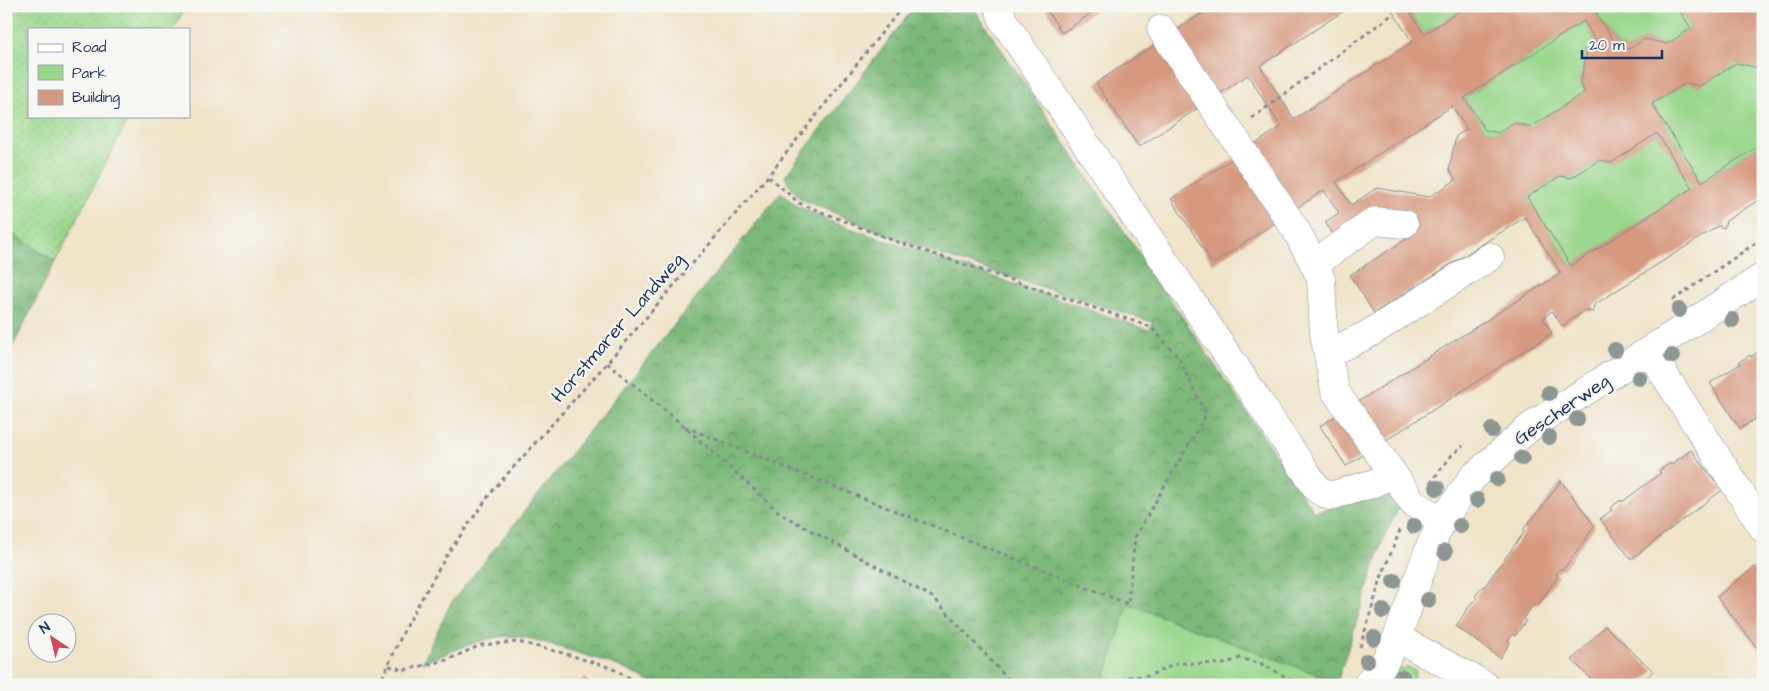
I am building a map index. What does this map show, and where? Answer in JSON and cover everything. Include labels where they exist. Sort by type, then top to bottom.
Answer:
[{"type":"street","points":[[998,6],[1003,20],[1318,490],[1330,496],[1374,483],[1392,472]]},
{"type":"street","points":[[1161,29],[1296,230],[1314,264],[1321,279],[1324,334],[1336,391],[1414,504],[1442,521]]},
{"type":"street","points":[[1314,264],[1375,221],[1404,224]]},
{"type":"street","points":[[1328,353],[1367,336],[1490,257]]},
{"type":"street","name":"Gescherweg","points":[[1367,685],[1385,661],[1397,638],[1428,551],[1442,521],[1473,477],[1530,427],[1763,277]]},
{"type":"street","points":[[1649,351],[1760,520]]},
{"type":"street","points":[[1397,638],[1485,685]]},
{"type":"path","name":"Horstmarer Landweg","points":[[379,685],[407,624],[448,552],[493,490],[607,363],[768,176],[903,6]]},
{"type":"path","points":[[1231,133],[1393,14]]},
{"type":"path","points":[[685,427],[1128,604],[1135,537],[1206,414],[1179,358],[1151,327],[892,240],[799,203],[768,176]]},
{"type":"path","points":[[607,363],[685,427],[781,514],[934,598],[1013,685]]},
{"type":"path","points":[[388,666],[404,670],[447,660],[481,645],[518,642],[563,653],[610,668],[643,685]]},
{"type":"path","points":[[1115,685],[1127,677],[1148,676],[1179,663],[1224,664],[1240,658],[1262,664],[1300,685]]},
{"type":"green space","points":[[6,6],[186,6],[175,28],[28,28],[28,118],[129,118],[55,262],[6,229]]},
{"type":"green space","points":[[915,6],[972,6],[1314,512],[1389,493],[1399,507],[1383,540],[1337,682],[1128,604],[1103,685],[654,685],[608,662],[534,640],[510,636],[476,642],[422,663],[451,603],[781,192],[797,206],[832,222],[1149,330],[1152,322],[899,240],[801,199],[789,185],[785,176]]},
{"type":"green space","points":[[1406,6],[1467,6],[1424,34]]},
{"type":"green space","points":[[1607,6],[1676,6],[1691,28],[1667,44],[1645,39],[1629,49],[1617,46],[1596,13]]},
{"type":"green space","points":[[1584,21],[1598,45],[1587,52],[1580,84],[1585,92],[1531,127],[1513,123],[1498,133],[1485,130],[1464,98]]},
{"type":"green space","points":[[1736,63],[1763,69],[1763,143],[1702,182],[1652,104],[1686,83]]},
{"type":"green space","points":[[1657,133],[1692,188],[1571,266],[1527,197],[1560,176],[1571,178],[1600,160]]},
{"type":"green space","points":[[6,229],[55,262],[6,360]]},
{"type":"green space","points":[[1128,604],[1337,682],[1333,685],[1103,685]]},
{"type":"green space","points":[[1407,668],[1416,670],[1412,685],[1379,685],[1393,670]]},
{"type":"building","points":[[1044,6],[1102,6],[1062,33]]},
{"type":"building","points":[[1204,6],[1351,6],[1260,66],[1294,119],[1412,42],[1389,6],[1406,6],[1424,34],[1467,6],[1607,6],[1596,13],[1617,46],[1629,49],[1645,39],[1667,44],[1691,28],[1676,6],[1763,6],[1763,69],[1736,63],[1700,86],[1686,83],[1652,104],[1702,182],[1763,143],[1763,197],[1726,221],[1724,228],[1718,226],[1594,305],[1593,312],[1586,310],[1562,326],[1552,311],[1543,318],[1552,333],[1346,466],[1320,426],[1561,273],[1525,217],[1374,313],[1350,275],[1411,236],[1399,217],[1345,252],[1325,222],[1339,213],[1324,190],[1213,264],[1171,199],[1281,127],[1248,75],[1139,147],[1096,83],[1206,11]],"holes":[[[1584,21],[1598,45],[1587,52],[1580,84],[1585,92],[1531,127],[1513,123],[1498,133],[1485,130],[1464,98]],[[1452,106],[1467,129],[1456,136],[1449,169],[1456,180],[1429,197],[1377,188],[1351,205],[1336,182]],[[1657,133],[1692,188],[1571,266],[1527,197],[1560,176],[1571,178],[1600,160],[1611,163]]]},
{"type":"building","points":[[1763,348],[1763,417],[1760,412],[1753,416],[1755,419],[1740,429],[1710,383],[1740,364],[1739,362],[1750,355],[1751,357]]},
{"type":"building","points":[[1691,450],[1722,490],[1631,559],[1600,519],[1612,510],[1610,508],[1621,500],[1622,502],[1661,473],[1659,471],[1670,463],[1671,465]]},
{"type":"building","points":[[1561,481],[1595,526],[1563,570],[1561,568],[1556,574],[1558,576],[1538,605],[1535,603],[1523,619],[1526,621],[1515,636],[1513,634],[1508,641],[1510,643],[1500,658],[1456,626],[1477,598],[1475,596],[1484,587],[1525,531],[1523,530]]},
{"type":"building","points":[[1754,567],[1763,578],[1763,655],[1717,597]]},
{"type":"building","points":[[1605,626],[1653,671],[1640,685],[1597,685],[1572,660]]},
{"type":"building","points":[[1318,676],[1329,680],[1327,685],[1315,684]]},
{"type":"building","points":[[586,678],[590,685],[576,685]]}]
